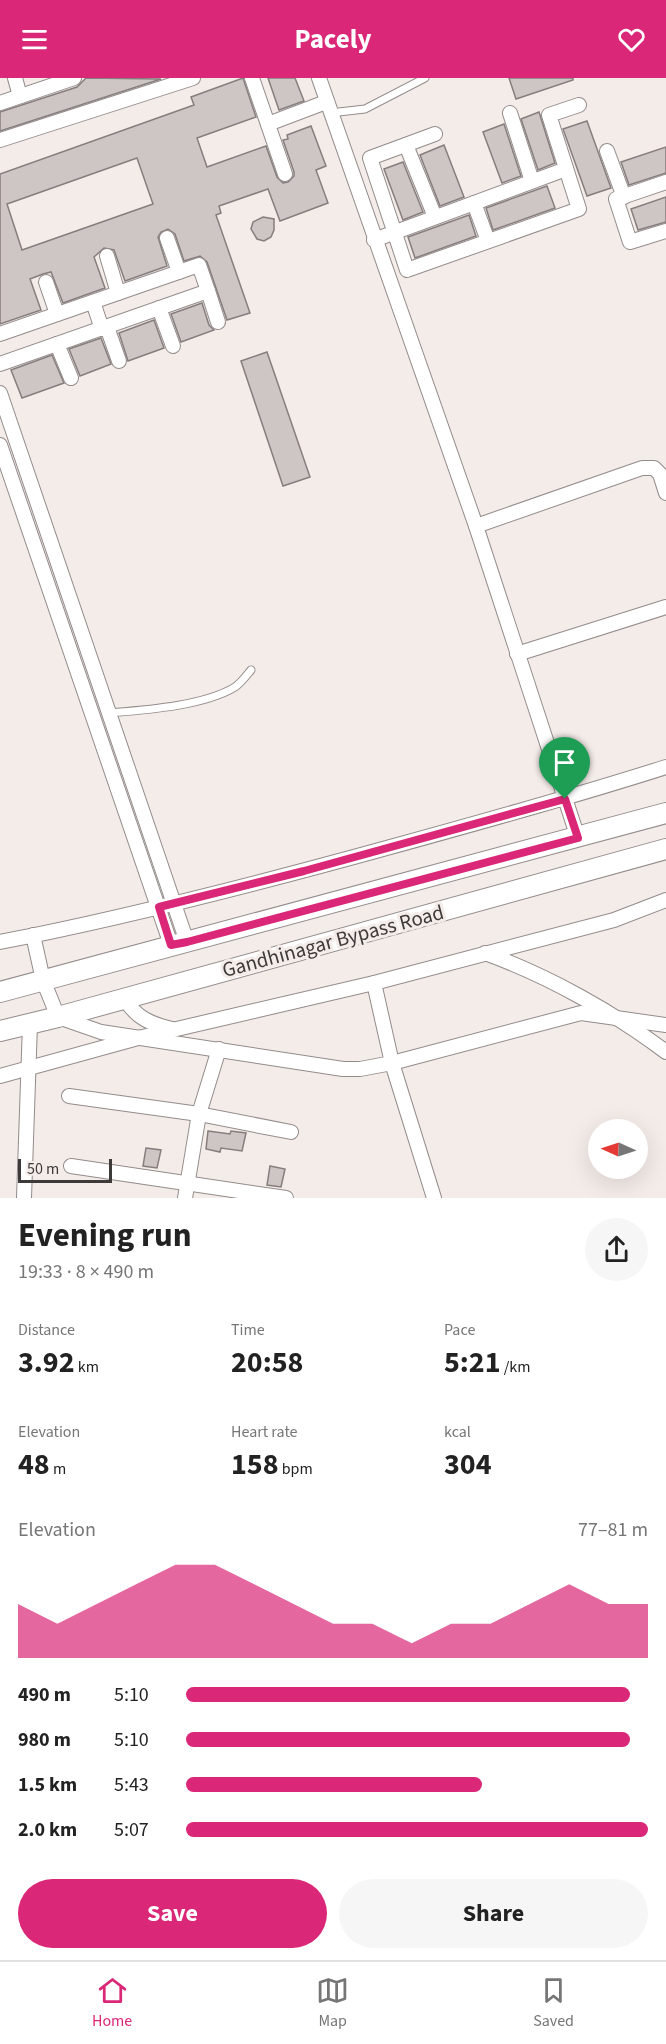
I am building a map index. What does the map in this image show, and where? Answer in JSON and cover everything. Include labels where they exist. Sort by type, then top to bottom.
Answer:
[{"type":"main road","name":"Gandhinagar Bypass Road","points":[[0,992],[666,813]]},
{"type":"main road","name":"Gandhinagar Bypass Road","points":[[0,1031],[125,999],[666,849]]},
{"type":"street","points":[[15,78],[20,96]]},
{"type":"street","points":[[0,103],[74,78]]},
{"type":"street","points":[[0,140],[173,81],[193,78]]},
{"type":"street","points":[[252,78],[285,174]]},
{"type":"street","points":[[319,78],[476,526],[578,838]]},
{"type":"street","points":[[435,134],[370,158],[407,270],[579,209],[549,115],[579,105]]},
{"type":"street","points":[[268,124],[328,108]]},
{"type":"street","points":[[510,113],[532,181]]},
{"type":"street","points":[[406,145],[435,217]]},
{"type":"street","points":[[608,152],[624,197]]},
{"type":"street","points":[[374,240],[566,168]]},
{"type":"street","points":[[666,182],[616,199],[630,242],[666,231]]},
{"type":"street","points":[[474,203],[488,241]]},
{"type":"street","points":[[167,238],[179,272]]},
{"type":"street","points":[[107,256],[118,293]]},
{"type":"street","points":[[0,334],[199,265],[218,322]]},
{"type":"street","points":[[46,282],[57,314]]},
{"type":"street","points":[[0,364],[208,291]]},
{"type":"street","points":[[93,302],[119,361]]},
{"type":"street","points":[[159,308],[173,346]]},
{"type":"street","points":[[57,344],[71,378]]},
{"type":"street","points":[[0,393],[174,904],[179,943]]},
{"type":"street","points":[[0,445],[159,907],[179,943]]},
{"type":"street","points":[[476,526],[642,468],[654,468],[660,474],[666,494]]},
{"type":"street","points":[[517,654],[666,607]]},
{"type":"street","points":[[0,942],[174,904],[565,799],[666,767]]},
{"type":"street","points":[[0,1076],[138,1038],[374,983],[614,920],[666,900]]},
{"type":"street","points":[[33,935],[43,980],[58,1017],[101,1032],[344,1069],[360,1069],[392,1063],[572,1015],[581,1014],[666,1025]]},
{"type":"street","points":[[485,953],[538,974],[617,1020],[666,1052]]},
{"type":"street","points":[[374,983],[392,1063],[434,1198]]},
{"type":"street","points":[[125,999],[132,1011],[151,1024],[177,1030]]},
{"type":"street","points":[[24,1198],[30,1024]]},
{"type":"street","points":[[185,1198],[199,1114],[219,1049]]},
{"type":"street","points":[[69,1096],[199,1114],[291,1132]]},
{"type":"street","points":[[71,1166],[286,1198]]},
{"type":"lane","points":[[328,108],[366,108],[425,78]]},
{"type":"lane","points":[[109,713],[149,709],[213,696],[237,686],[251,670]]},
{"type":"building","points":[[86,78],[161,79],[0,131],[0,112],[77,87]]},
{"type":"building","points":[[243,78],[256,117],[197,138],[207,167],[266,146],[277,177],[283,183],[288,182],[294,176],[294,172],[283,140],[288,139],[287,135],[311,126],[326,166],[316,170],[328,203],[280,221],[268,189],[219,206],[221,213],[216,215],[250,313],[227,320],[207,262],[200,256],[184,261],[175,234],[168,229],[161,232],[158,237],[167,266],[125,281],[114,250],[104,248],[94,257],[105,288],[63,303],[51,272],[43,274],[30,279],[41,310],[0,324],[0,174],[194,105],[191,97]],"holes":[[[137,158],[153,204],[22,250],[7,204]]]},
{"type":"building","points":[[268,78],[295,78],[304,101],[279,110]]},
{"type":"building","points":[[509,78],[573,78],[573,80],[516,99]]},
{"type":"building","points":[[539,112],[555,163],[538,170],[521,119]]},
{"type":"building","points":[[587,121],[611,188],[587,196],[563,129]]},
{"type":"building","points":[[504,124],[521,176],[502,183],[483,132]]},
{"type":"building","points":[[444,145],[464,197],[440,206],[420,155]]},
{"type":"building","points":[[666,147],[666,173],[629,185],[621,162]]},
{"type":"building","points":[[403,162],[423,212],[403,220],[384,169]]},
{"type":"building","points":[[547,186],[555,208],[493,230],[486,208]]},
{"type":"building","points":[[666,197],[666,222],[638,230],[631,209]]},
{"type":"building","points":[[469,215],[476,236],[415,258],[408,237]]},
{"type":"building","points":[[263,217],[274,219],[274,230],[271,237],[264,241],[257,239],[251,229],[253,222]]},
{"type":"building","points":[[202,303],[209,325],[214,330],[181,342],[171,314]]},
{"type":"building","points":[[154,320],[164,348],[128,361],[119,333]]},
{"type":"building","points":[[101,338],[111,364],[80,376],[69,349]]},
{"type":"building","points":[[267,352],[310,477],[283,486],[241,361]]},
{"type":"building","points":[[52,355],[64,383],[22,398],[11,370]]},
{"type":"building","points":[[208,1131],[230,1134],[231,1131],[246,1133],[242,1151],[221,1148],[220,1152],[206,1149]]},
{"type":"building","points":[[146,1148],[161,1150],[157,1168],[143,1166]]},
{"type":"building","points":[[270,1166],[285,1169],[281,1187],[267,1185]]},
{"type":"route","points":[[565,799],[578,838],[171,945],[159,907],[304,871],[565,799]]}]
